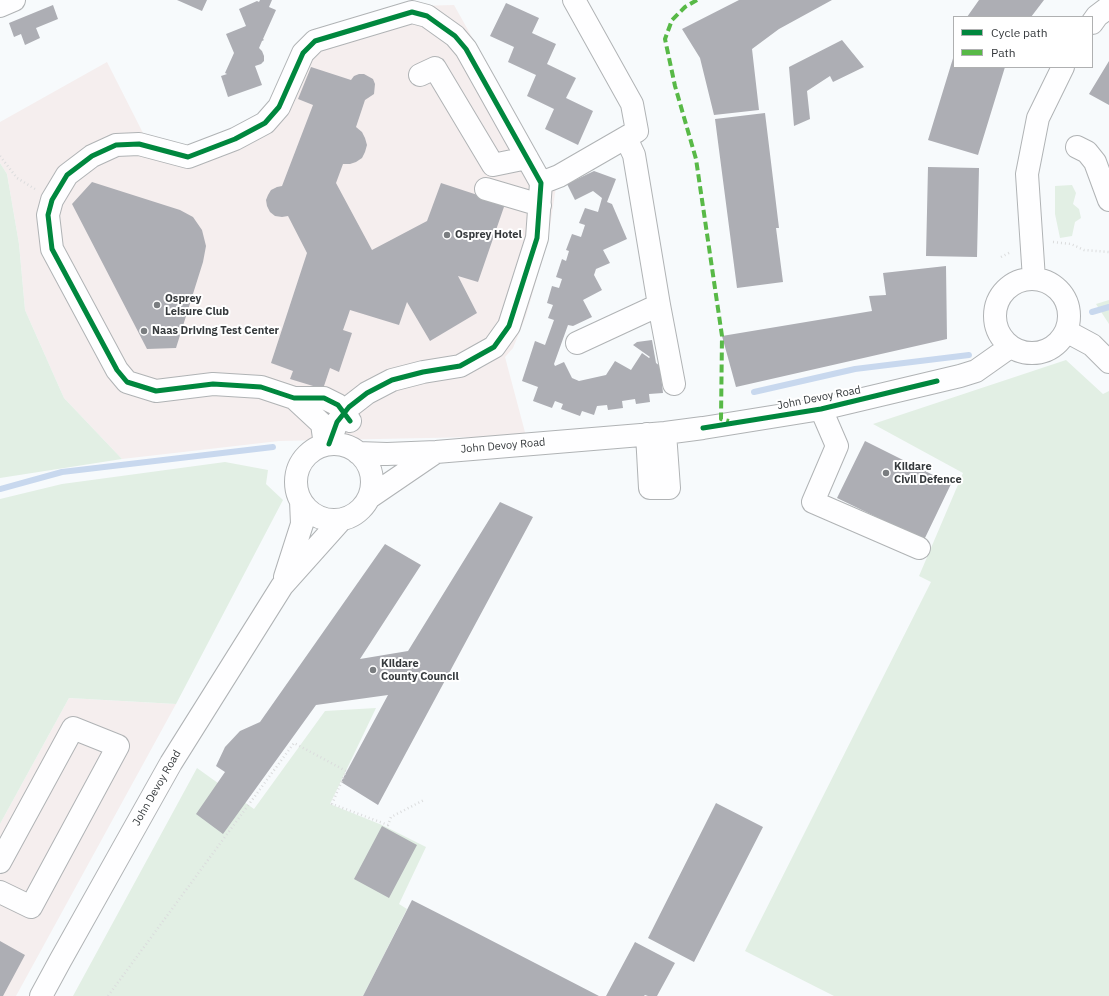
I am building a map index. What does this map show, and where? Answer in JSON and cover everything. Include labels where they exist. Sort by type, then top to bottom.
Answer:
[{"type":"street","points":[[0,6],[14,0]]},
{"type":"street","points":[[541,183],[559,176],[637,131],[632,104],[574,0]]},
{"type":"street","points":[[1093,22],[1097,16],[1109,7]]},
{"type":"street","points":[[340,447],[337,422],[348,414],[367,393],[392,380],[423,372],[460,366],[494,347],[509,326],[537,238],[541,183],[466,49],[429,8],[315,41],[303,53],[279,106],[265,123],[235,139],[188,157],[139,144],[116,145],[92,156],[67,175],[52,200],[48,215],[52,249],[117,370],[127,382],[156,391],[213,384],[261,388],[294,398],[324,398],[338,405],[348,414]]},
{"type":"street","points":[[420,75],[435,68],[493,165],[527,158]]},
{"type":"street","points":[[1034,278],[1027,174],[1038,118],[1063,68]]},
{"type":"street","points":[[626,138],[634,155],[674,384]]},
{"type":"street","points":[[1077,147],[1086,152],[1095,162],[1109,200]]},
{"type":"street","points":[[486,189],[540,205]]},
{"type":"street","points":[[1034,278],[1046,281],[1064,296],[1068,308],[1069,319],[1066,331],[1060,340],[1052,347],[1042,352],[1031,353],[1010,347],[1002,338],[996,327],[994,315],[996,303],[1002,293],[1011,285],[1022,280],[1034,278]]},
{"type":"street","points":[[578,343],[659,305]]},
{"type":"street","points":[[1066,331],[1092,345],[1109,362]]},
{"type":"street","name":"John Devoy Road","points":[[340,447],[387,454],[436,452],[656,433],[822,409],[976,371],[1010,347]]},
{"type":"street","points":[[294,398],[322,424],[340,447],[366,462],[371,473],[372,485],[370,496],[363,508],[353,516],[341,520],[329,520],[318,517],[308,510],[301,501],[296,489],[296,476],[300,464],[308,454],[340,447]]},
{"type":"street","points":[[822,409],[837,446],[813,502],[919,548]]},
{"type":"street","points":[[656,433],[659,488]]},
{"type":"street","name":"John Devoy Road","points":[[370,496],[436,452]]},
{"type":"street","name":"John Devoy Road","points":[[282,586],[302,524],[301,501]]},
{"type":"street","name":"John Devoy Road","points":[[41,996],[63,954],[171,763],[282,586],[341,520]]},
{"type":"street","points":[[0,862],[72,728],[118,746],[31,907],[0,892]]},
{"type":"path","points":[[0,156],[17,178],[52,200]]},
{"type":"path","points":[[108,996],[294,743],[346,771],[332,804],[388,825],[391,818],[424,800]]},
{"type":"shaded area","points":[[454,5],[556,187],[548,240],[526,316],[513,348],[505,357],[526,436],[279,441],[122,459],[64,398],[25,310],[19,244],[7,174],[0,163],[0,122],[107,62],[144,135],[188,148],[230,133],[256,117],[270,101],[295,48],[415,6]]},
{"type":"shaded area","points":[[0,163],[7,174],[19,244],[25,310],[64,398],[122,459],[0,478]]},
{"type":"shaded area","points":[[1072,185],[1076,193],[1073,204],[1079,209],[1081,218],[1075,222],[1072,236],[1060,238],[1055,214],[1055,186]]},
{"type":"shaded area","points":[[1109,300],[1109,324],[1096,304]]},
{"type":"shaded area","points":[[1066,360],[1103,394],[1109,391],[1109,996],[834,996],[745,951],[931,582],[919,576],[963,473],[873,424]]},
{"type":"shaded area","points":[[225,462],[268,470],[266,484],[283,500],[176,704],[69,698],[0,824],[0,499],[62,484]]},
{"type":"shaded area","points":[[69,698],[176,704],[16,996],[0,996],[0,824]]},
{"type":"shaded area","points":[[376,708],[330,804],[382,825],[426,847],[399,904],[407,909],[363,996],[73,996],[197,768],[254,809],[325,711]]},
{"type":"building","points":[[177,0],[207,0],[202,11]]},
{"type":"building","points":[[260,0],[272,0],[269,7],[276,10],[263,39],[264,40],[259,48],[264,56],[264,61],[255,66],[262,85],[228,97],[221,76],[227,74],[225,73],[234,53],[226,34],[246,26],[239,9],[257,1],[259,2]]},
{"type":"building","points":[[739,0],[832,0],[779,29],[752,49],[759,110],[714,115],[700,58],[682,29]]},
{"type":"building","points":[[979,0],[1044,0],[1032,16],[968,16]]},
{"type":"building","points":[[506,3],[539,18],[532,33],[556,44],[547,64],[576,78],[566,98],[593,111],[578,145],[545,129],[554,109],[527,96],[536,75],[508,62],[514,47],[490,36]]},
{"type":"building","points":[[53,5],[58,19],[36,28],[40,38],[25,45],[21,34],[14,37],[9,23]]},
{"type":"building","points":[[842,40],[864,67],[833,82],[830,76],[807,91],[810,119],[794,126],[789,67]]},
{"type":"building","points":[[953,58],[953,68],[1005,68],[978,155],[928,140]]},
{"type":"building","points":[[1109,61],[1109,105],[1089,94]]},
{"type":"building","name":"Osprey Hotel","points":[[311,67],[351,80],[354,76],[364,74],[373,79],[375,84],[374,94],[365,100],[356,127],[362,132],[365,138],[367,145],[365,152],[362,158],[356,162],[343,164],[336,183],[372,250],[427,221],[441,183],[505,204],[478,282],[458,276],[477,313],[430,341],[407,302],[399,325],[350,310],[343,330],[352,333],[339,372],[330,368],[323,389],[290,379],[293,371],[271,363],[307,253],[288,216],[275,216],[270,212],[266,200],[271,190],[282,186],[313,105],[298,99]]},
{"type":"building","points":[[765,113],[779,228],[776,228],[783,282],[737,288],[715,119]]},
{"type":"building","points":[[928,167],[979,168],[977,257],[926,256]]},
{"type":"building","points":[[594,171],[616,179],[607,202],[612,204],[627,239],[603,250],[610,263],[596,269],[594,275],[602,290],[583,300],[592,317],[573,326],[568,325],[554,364],[555,366],[564,362],[572,378],[579,381],[606,375],[615,361],[631,370],[642,353],[649,358],[650,357],[633,345],[637,342],[652,340],[656,363],[660,366],[663,393],[649,394],[650,402],[636,404],[635,399],[622,401],[623,408],[608,410],[607,405],[597,406],[594,415],[582,411],[580,416],[561,409],[563,404],[555,401],[552,408],[533,401],[538,387],[522,381],[535,341],[545,345],[554,320],[548,318],[553,305],[547,303],[552,286],[559,288],[562,279],[556,277],[562,259],[566,261],[569,251],[566,250],[572,234],[581,237],[585,225],[579,223],[585,208],[598,212],[602,198],[593,191],[575,200],[567,184]]},
{"type":"building","name":"Osprey Leisure Club","points":[[92,182],[180,210],[193,217],[202,230],[206,246],[203,262],[176,348],[147,349],[72,204]]},
{"type":"building","points":[[946,266],[947,339],[736,387],[722,336],[872,311],[869,296],[886,295],[883,273]]},
{"type":"building","points":[[865,441],[951,484],[924,540],[837,498]]},
{"type":"building","name":"Kildare County Council","points":[[500,502],[533,517],[378,805],[341,782],[388,695],[316,705],[223,834],[196,814],[225,772],[216,766],[225,747],[240,731],[260,722],[385,544],[421,565],[360,659],[408,651]]},
{"type":"building","points":[[716,803],[763,827],[694,962],[648,938]]},
{"type":"building","points":[[382,826],[417,845],[389,898],[354,879]]},
{"type":"building","points":[[412,900],[471,930],[599,996],[363,996]]},
{"type":"building","points":[[0,941],[25,955],[3,996],[0,996]]},
{"type":"building","points":[[635,942],[675,963],[657,996],[606,996]]},
{"type":"waterway","points":[[1092,312],[1109,307]]},
{"type":"waterway","points":[[754,392],[855,369],[969,355]]},
{"type":"waterway","points":[[0,489],[62,472],[273,447]]},
{"type":"marked path","points":[[697,0],[685,7],[672,20],[665,39],[675,86],[696,159],[722,336],[721,419],[729,421]]},
{"type":"cycle path","points":[[329,444],[337,422],[349,407],[367,393],[392,380],[423,372],[460,366],[494,347],[509,326],[537,238],[541,183],[466,49],[455,36],[427,16],[412,12],[315,41],[303,53],[279,107],[265,123],[235,139],[188,157],[139,144],[116,145],[92,156],[67,175],[52,200],[48,215],[52,249],[117,370],[127,382],[156,391],[213,384],[261,387],[294,398],[324,398],[338,405],[350,421]]},
{"type":"cycle path","points":[[703,428],[821,409],[937,381]]},
{"type":"place","name":"Osprey Hotel","points":[[447,235]]},
{"type":"place","name":"Osprey Leisure Club","points":[[157,305]]},
{"type":"place","name":"Naas Driving Test Center","points":[[144,331]]},
{"type":"place","name":"Kildare Civil Defence","points":[[886,473]]},
{"type":"place","name":"Kildare County Council","points":[[373,670]]}]
